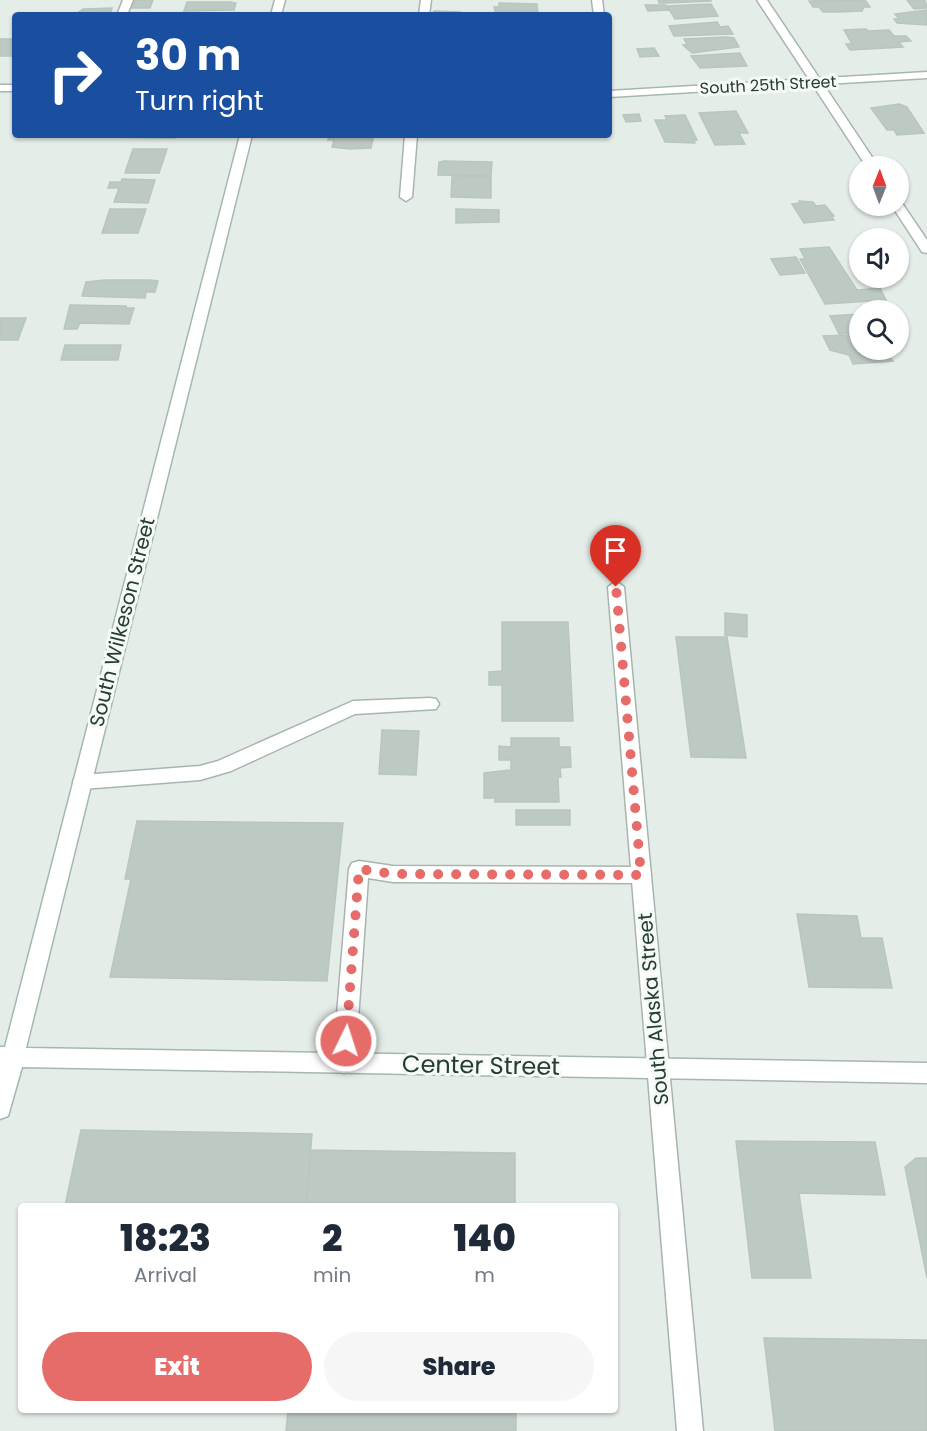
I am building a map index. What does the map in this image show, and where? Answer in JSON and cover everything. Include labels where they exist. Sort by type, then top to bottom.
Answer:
[{"type":"street","points":[[762,0],[865,156]]},
{"type":"street","name":"South 25th Street","points":[[612,94],[927,75]]},
{"type":"street","name":"South Wilkeson Street","points":[[0,1109],[7,1057],[82,782],[245,138]]},
{"type":"street","points":[[406,197],[411,138]]},
{"type":"street","points":[[905,216],[927,249]]},
{"type":"street","name":"South Alaska Street","points":[[616,587],[690,1431]]},
{"type":"street","points":[[82,782],[200,773],[224,766],[353,708],[430,705]]},
{"type":"street","points":[[344,1063],[359,869],[393,874],[641,875]]},
{"type":"street","name":"Center Street","points":[[7,1057],[927,1073]]},
{"type":"building","points":[[131,0],[153,0],[150,8],[128,8]]},
{"type":"building","points":[[658,0],[711,0],[711,1],[659,3]]},
{"type":"building","points":[[865,0],[870,7],[864,7],[862,11],[839,12],[823,12],[819,7],[813,7],[809,1]]},
{"type":"building","points":[[907,0],[925,0],[927,8],[914,9]]},
{"type":"building","points":[[187,2],[236,3],[234,10],[184,11]]},
{"type":"building","points":[[499,3],[537,4],[538,12],[495,12],[494,7],[499,7]]},
{"type":"building","points":[[711,4],[718,16],[675,19],[667,6]]},
{"type":"building","points":[[645,5],[666,5],[668,10],[648,11]]},
{"type":"building","points":[[112,8],[111,12],[79,12],[83,9]]},
{"type":"building","points":[[927,10],[927,25],[897,23],[894,19],[899,19],[895,14]]},
{"type":"building","points":[[717,22],[720,27],[728,26],[733,34],[674,36],[669,26]]},
{"type":"building","points":[[866,29],[868,31],[889,30],[894,36],[906,36],[911,41],[899,42],[903,47],[850,50],[846,44],[852,44],[844,30]]},
{"type":"building","points":[[734,38],[739,47],[692,53],[683,45],[687,45],[684,39]]},
{"type":"building","points":[[0,39],[12,39],[12,56],[0,56]]},
{"type":"building","points":[[654,48],[659,56],[640,57],[637,49]]},
{"type":"building","points":[[740,53],[747,66],[700,68],[691,56]]},
{"type":"building","points":[[899,104],[907,107],[924,133],[897,135],[894,130],[887,130],[871,108]]},
{"type":"building","points":[[736,111],[748,133],[739,133],[745,144],[715,145],[699,113]]},
{"type":"building","points":[[639,114],[641,121],[626,122],[623,115]]},
{"type":"building","points":[[685,115],[697,140],[694,140],[695,143],[665,142],[655,120],[667,120],[665,116]]},
{"type":"building","points":[[328,138],[373,138],[371,148],[350,149],[332,147],[334,140],[328,140]]},
{"type":"building","points":[[133,149],[167,149],[159,173],[125,173]]},
{"type":"building","points":[[439,162],[492,162],[491,176],[438,175]]},
{"type":"building","points":[[452,177],[491,177],[491,198],[451,197]]},
{"type":"building","points":[[122,179],[155,180],[148,203],[114,202],[119,188],[108,188],[110,182],[121,182]]},
{"type":"building","points":[[799,201],[813,202],[816,206],[825,205],[834,216],[831,216],[834,220],[804,223],[792,204],[800,203]]},
{"type":"building","points":[[110,209],[146,209],[138,233],[102,233]]},
{"type":"building","points":[[456,209],[499,210],[499,222],[456,223]]},
{"type":"building","points":[[829,247],[849,278],[849,288],[857,290],[880,288],[886,300],[849,300],[849,302],[825,304],[800,259],[805,259],[800,249]]},
{"type":"building","points":[[796,257],[805,273],[780,275],[771,259]]},
{"type":"building","points":[[158,281],[155,292],[146,292],[145,298],[82,296],[86,282]]},
{"type":"building","points":[[70,305],[134,308],[129,324],[80,323],[77,329],[64,329]]},
{"type":"building","points":[[849,315],[849,333],[839,334],[830,316]]},
{"type":"building","points":[[0,318],[26,318],[18,340],[0,340]]},
{"type":"building","points":[[849,335],[849,355],[830,350],[823,336]]},
{"type":"building","points":[[65,345],[121,345],[118,360],[61,360]]},
{"type":"building","points":[[851,360],[893,361],[853,364]]},
{"type":"building","points":[[725,613],[747,615],[747,637],[725,635]]},
{"type":"building","points":[[502,622],[568,622],[573,721],[502,721],[502,685],[489,685],[489,672],[502,671]]},
{"type":"building","points":[[676,637],[727,637],[746,758],[691,757]]},
{"type":"building","points":[[382,730],[419,731],[416,775],[379,774]]},
{"type":"building","points":[[511,738],[559,738],[559,747],[570,747],[571,767],[560,768],[561,777],[558,777],[559,802],[495,802],[495,798],[484,798],[484,773],[511,770],[511,760],[499,760],[499,746],[511,747]]},
{"type":"building","points":[[516,810],[570,810],[570,825],[516,825]]},
{"type":"building","points":[[137,821],[343,823],[327,981],[110,977],[131,879],[125,879]]},
{"type":"building","points":[[797,914],[857,916],[861,938],[882,938],[892,988],[809,987]]},
{"type":"building","points":[[81,1130],[312,1134],[306,1203],[66,1203]]},
{"type":"building","points":[[736,1141],[875,1142],[885,1195],[799,1193],[811,1278],[752,1278]]},
{"type":"building","points":[[311,1150],[515,1153],[515,1203],[306,1203]]},
{"type":"building","points":[[916,1158],[927,1158],[927,1278],[905,1167]]},
{"type":"building","points":[[764,1338],[927,1340],[927,1431],[775,1431]]},
{"type":"building","points":[[288,1413],[516,1413],[516,1431],[286,1431]]},
{"type":"route","points":[[346,1041],[359,869],[393,874],[641,875],[616,587]]}]
